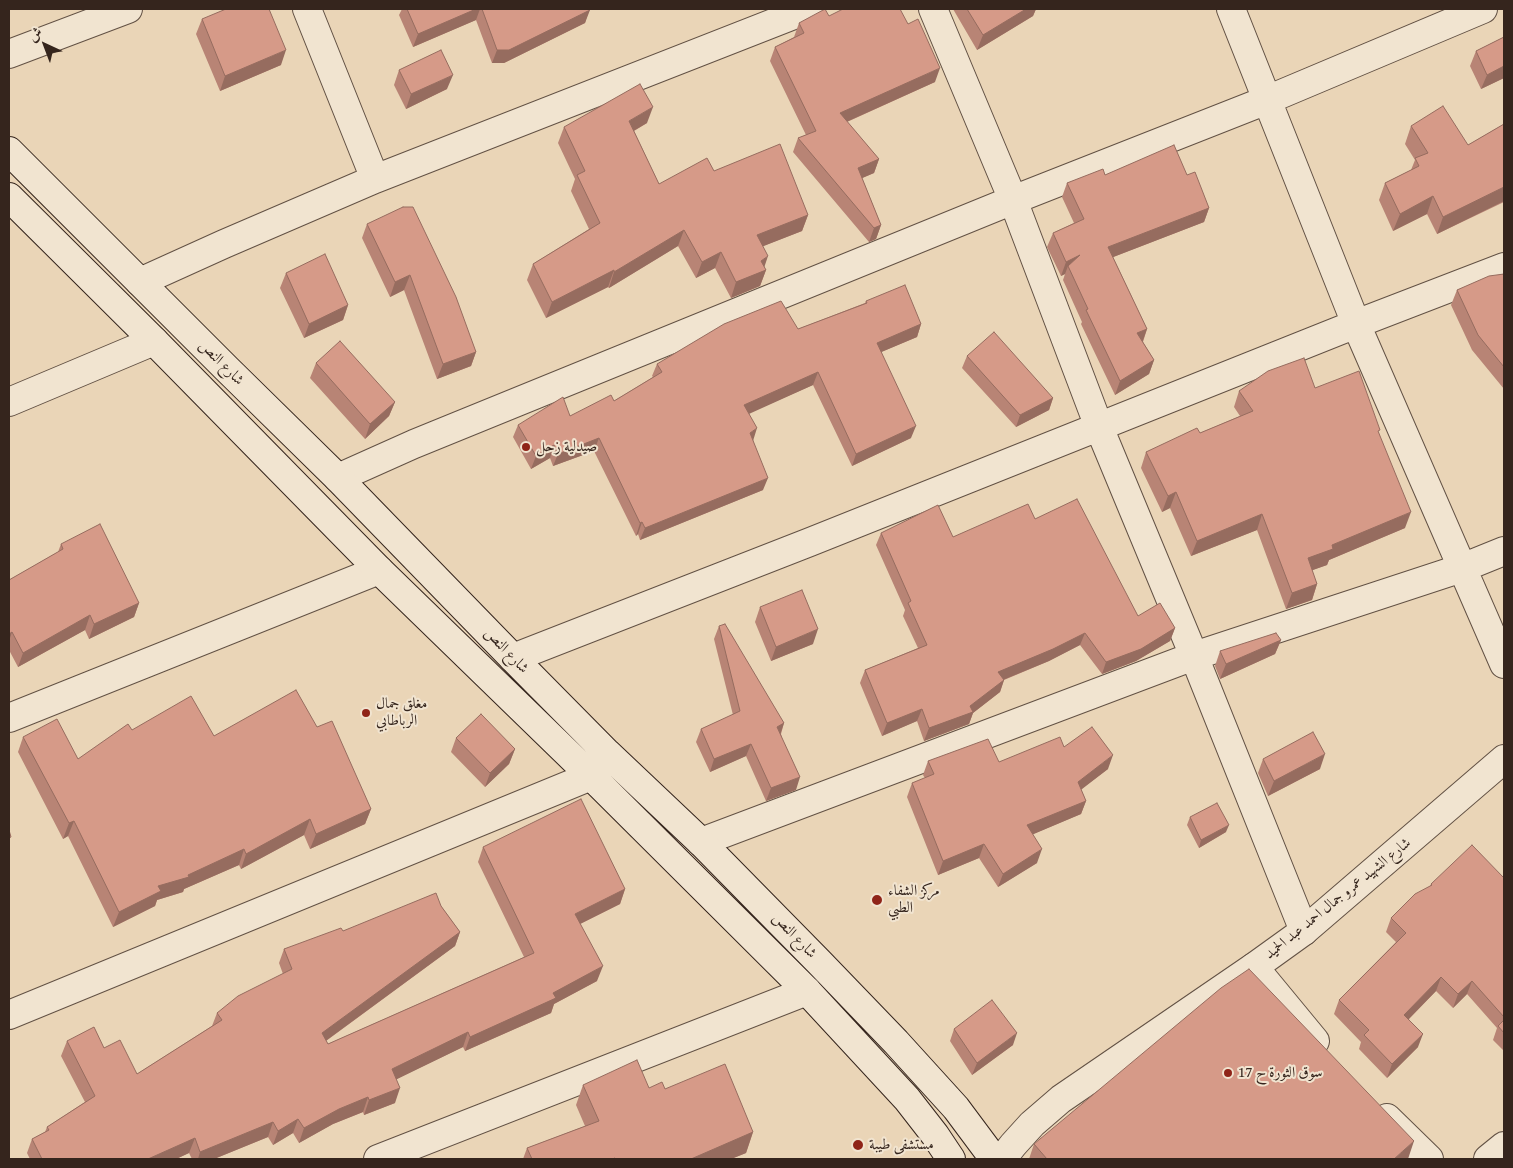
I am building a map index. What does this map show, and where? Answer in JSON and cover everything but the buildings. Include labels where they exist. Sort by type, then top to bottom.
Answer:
[{"type":"street","points":[[9,54],[128,9]]},
{"type":"street","points":[[307,9],[375,180]]},
{"type":"street","points":[[140,282],[375,180],[809,9]]},
{"type":"street","points":[[932,9],[1013,200],[1099,427],[1194,656],[1304,931]]},
{"type":"street","points":[[1231,9],[1356,324],[1504,664]]},
{"type":"street","points":[[338,478],[414,444],[1013,200],[1267,100],[1483,9]]},
{"type":"street","name":"شارع النص","points":[[9,151],[338,478],[607,753],[701,842],[896,1042],[956,1108],[994,1159]]},
{"type":"street","name":"شارع النص","points":[[9,197],[154,341],[379,570],[591,776],[807,991],[907,1099],[951,1159]]},
{"type":"street","points":[[513,658],[1504,267]]},
{"type":"street","points":[[9,402],[154,341]]},
{"type":"street","points":[[701,842],[1194,656],[1462,568],[1504,551]]},
{"type":"street","points":[[9,718],[379,570]]},
{"type":"street","name":"شارع الشهيد عمرو جمال احمد عبد الحميد","points":[[1002,1159],[1032,1124],[1061,1099],[1304,931],[1504,759]]},
{"type":"street","points":[[9,1015],[591,776]]},
{"type":"street","points":[[1254,967],[1329,1059]]},
{"type":"street","points":[[378,1159],[807,991]]},
{"type":"street","points":[[1369,1099],[1429,1159]]},
{"type":"street","points":[[1488,1159],[1504,1146]]},
{"type":"place","name":"صيدلية زحل","points":[[526,447]]},
{"type":"place","name":"مغلق جمال الرباطابي","points":[[366,713]]},
{"type":"place","name":"مركز الشفاء الطبي","points":[[877,900]]},
{"type":"place","name":"سوق الثورة ح 17","points":[[1228,1073]]},
{"type":"place","name":"مستشفى طيبة","points":[[858,1145]]}]
